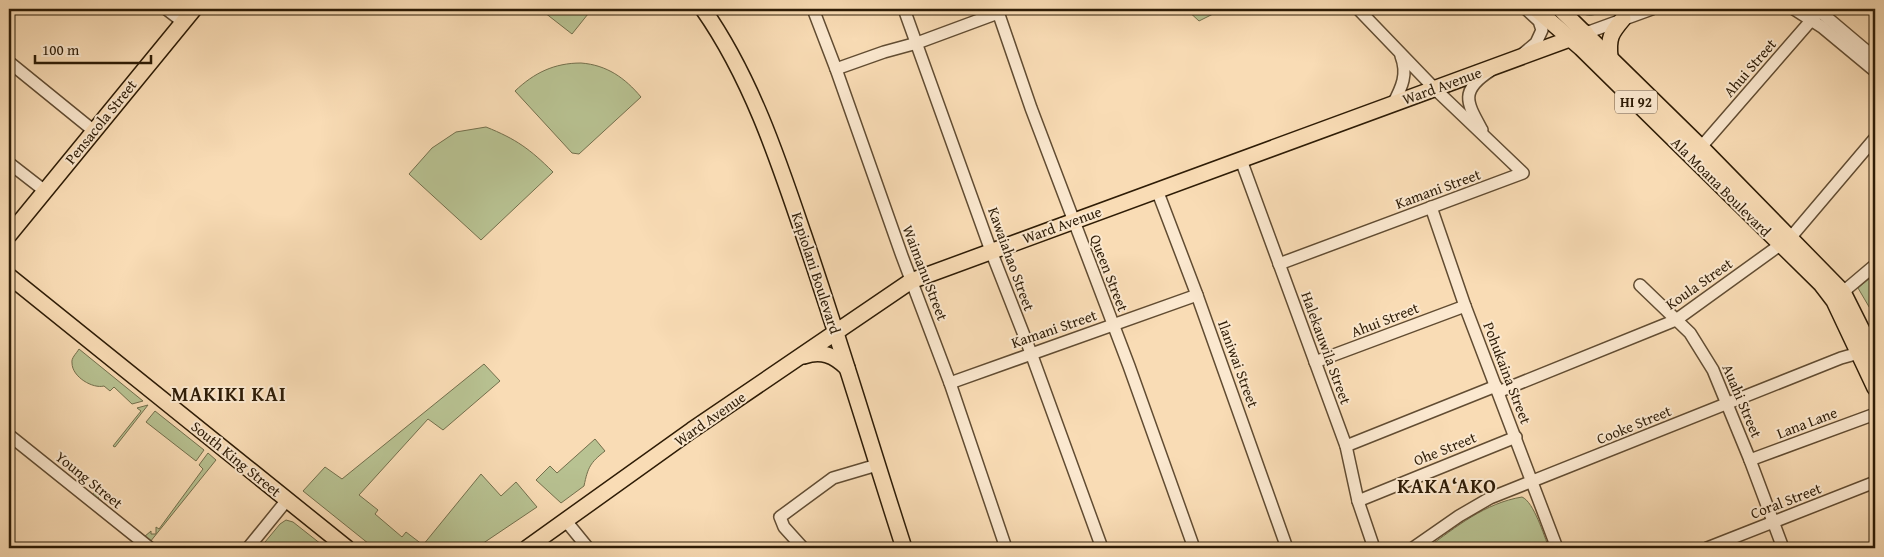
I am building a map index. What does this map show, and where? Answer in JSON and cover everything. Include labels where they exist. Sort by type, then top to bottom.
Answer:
[{"type":"main road","name":"Pensacola Street","points":[[9,235],[194,9]]},
{"type":"main road","name":"Kapiolani Boulevard","points":[[703,9],[734,61],[758,111],[794,206],[904,548]]},
{"type":"main road","name":"Ala Moana Boulevard","points":[[1536,9],[1571,39],[1785,241],[1843,292],[1871,351],[1875,388]]},
{"type":"main road","name":"Ala Moana Boulevard","points":[[1560,9],[1701,147],[1822,284],[1871,351]]},
{"type":"main road","points":[[1610,56],[1609,42],[1614,30],[1624,19]]},
{"type":"main road","name":"Ward Avenue","points":[[527,548],[566,522],[692,430],[911,281],[1586,33]]},
{"type":"main road","name":"South King Street","points":[[9,276],[347,548]]},
{"type":"main road","points":[[794,361],[812,354],[824,354],[834,357],[847,368]]},
{"type":"street","points":[[166,9],[183,22]]},
{"type":"street","name":"Waimanu Street","points":[[813,9],[911,281],[950,383],[1006,548]]},
{"type":"street","name":"Kawaiahao Street","points":[[904,9],[991,251],[1031,353],[1102,548]]},
{"type":"street","points":[[1358,9],[1435,89],[1488,140]]},
{"type":"street","points":[[1488,140],[1471,109],[1468,97],[1474,85],[1481,78],[1535,45],[1541,36],[1542,24],[1526,9]]},
{"type":"street","name":"Ward Avenue","points":[[1586,33],[1652,9]]},
{"type":"street","points":[[1794,9],[1817,12],[1875,58]]},
{"type":"street","points":[[836,69],[884,52],[917,43],[998,11]]},
{"type":"street","name":"Queen Street","points":[[998,11],[1031,108],[1129,366],[1194,548]]},
{"type":"street","points":[[1817,12],[1875,71]]},
{"type":"street","name":"Ahui Street","points":[[1701,147],[1817,12]]},
{"type":"street","points":[[1393,104],[1404,83],[1404,64],[1401,54]]},
{"type":"street","points":[[9,62],[94,132]]},
{"type":"street","name":"Koula Street","points":[[1346,446],[1676,320],[1785,241],[1875,138]]},
{"type":"street","name":"Kamani Street","points":[[1279,264],[1523,173],[1488,140]]},
{"type":"street","name":"Halekauwila Street","points":[[1241,160],[1346,446],[1358,501],[1374,548]]},
{"type":"street","points":[[9,163],[45,191]]},
{"type":"street","name":"Ilaniwai Street","points":[[1157,190],[1197,295],[1287,548]]},
{"type":"street","name":"Pohukaina Street","points":[[1431,207],[1465,306],[1558,548]]},
{"type":"street","points":[[1843,292],[1875,265]]},
{"type":"street","name":"Auahi Street","points":[[1640,286],[1690,333],[1707,359],[1750,460],[1783,548]]},
{"type":"street","name":"Kamani Street","points":[[950,383],[1197,295]]},
{"type":"street","name":"Ahui Street","points":[[1315,362],[1465,306]]},
{"type":"street","name":"Cooke Street","points":[[1413,548],[1459,516],[1490,498],[1841,358],[1871,351]]},
{"type":"street","name":"Lana Lane","points":[[1750,460],[1875,414]]},
{"type":"street","name":"Young Street","points":[[9,435],[150,548]]},
{"type":"street","name":"Ohe Street","points":[[1358,501],[1516,437]]},
{"type":"street","points":[[802,548],[784,527],[780,517],[833,478],[877,466]]},
{"type":"street","name":"Coral Street","points":[[1707,548],[1875,482]]},
{"type":"street","points":[[248,548],[287,500]]},
{"type":"street","points":[[566,522],[588,548]]},
{"type":"green space","points":[[540,9],[592,9],[572,34]]},
{"type":"green space","points":[[1186,9],[1223,9],[1199,21]]},
{"type":"green space","points":[[1576,9],[1610,9],[1589,15]]},
{"type":"green space","points":[[571,63],[599,66],[615,74],[629,84],[641,97],[579,154],[572,153],[515,91],[545,70]]},
{"type":"green space","points":[[486,127],[522,145],[553,172],[481,240],[409,174],[432,148],[456,132]]},
{"type":"green space","points":[[1875,274],[1875,317],[1858,288]]},
{"type":"green space","points":[[79,349],[143,401],[132,404],[114,387],[110,391],[104,386],[89,384],[79,377],[75,373],[72,361]]},
{"type":"green space","points":[[484,364],[500,381],[443,430],[428,419],[359,495],[378,510],[375,514],[402,537],[406,532],[423,545],[481,474],[501,496],[516,482],[537,507],[476,548],[374,548],[303,491],[325,467],[342,479]]},
{"type":"green space","points":[[148,405],[115,447],[113,446],[141,411],[137,408]]},
{"type":"green space","points":[[155,411],[204,450],[196,461],[146,422]]},
{"type":"green space","points":[[595,439],[605,451],[590,466],[584,486],[561,503],[536,480],[550,466],[557,473]]},
{"type":"green space","points":[[208,453],[216,460],[150,542],[144,537],[151,531],[151,534],[156,534],[156,527],[159,529],[203,469],[199,465]]},
{"type":"green space","points":[[97,489],[102,493],[98,498],[135,529],[92,495]]},
{"type":"green space","points":[[1522,497],[1531,505],[1549,548],[1427,548],[1483,510],[1508,500]]},
{"type":"green space","points":[[286,520],[293,522],[326,548],[260,548],[280,524]]},
{"type":"district","name":"MAKIKI KAI","points":[[229,394]]},
{"type":"district","name":"KAKA‘AKO","points":[[1447,486]]}]
